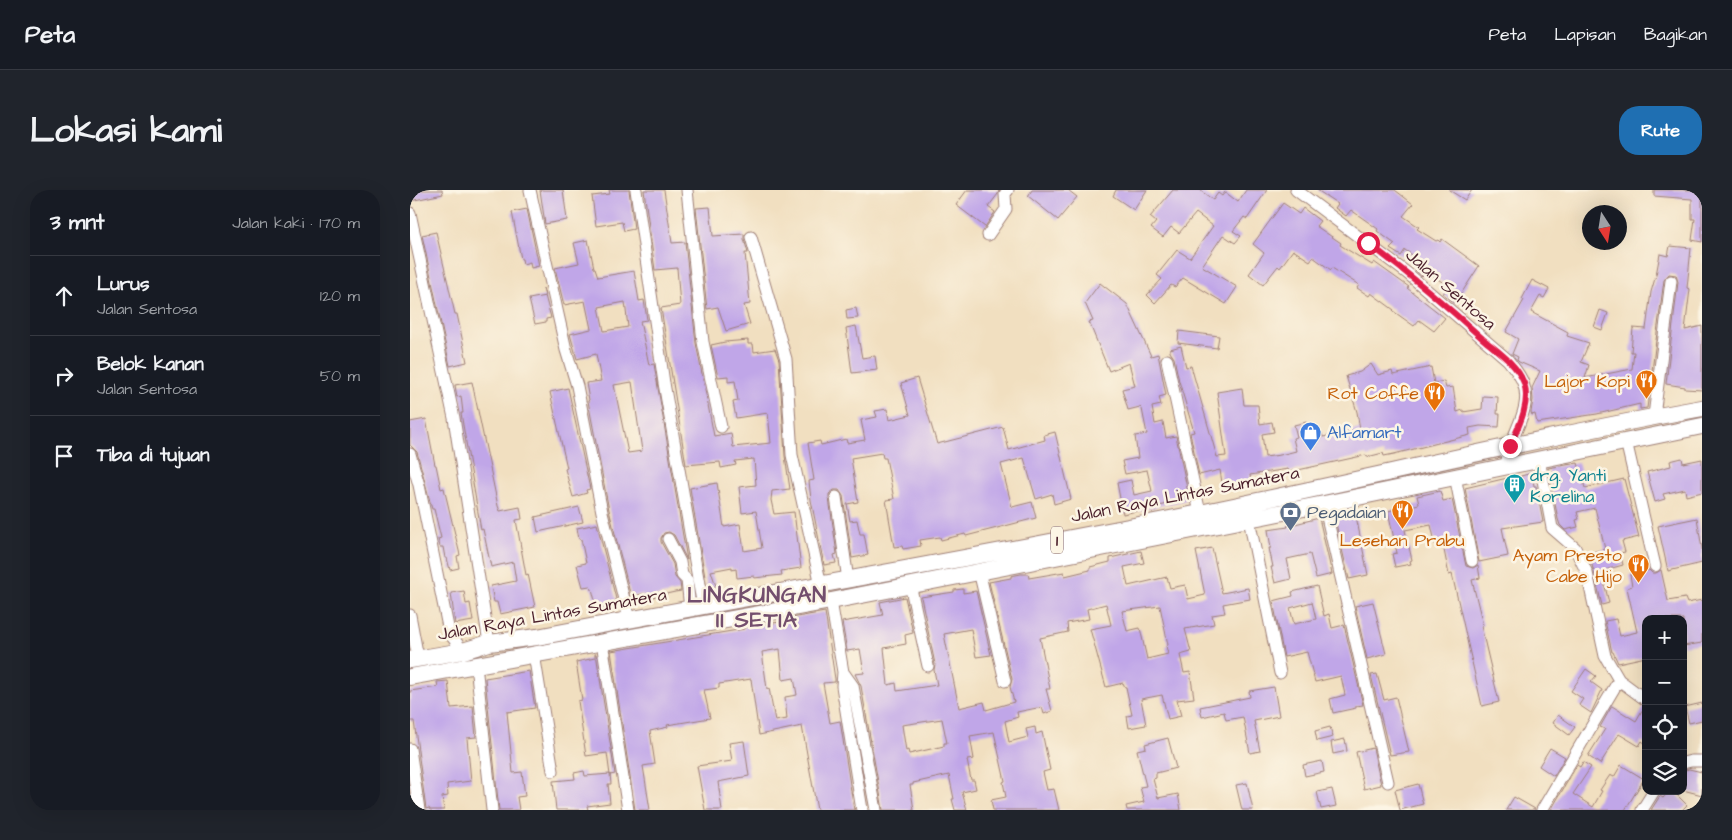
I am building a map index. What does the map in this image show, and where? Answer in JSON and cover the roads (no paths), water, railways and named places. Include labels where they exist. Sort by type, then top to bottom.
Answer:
[{"type":"highway","name":"Jalan Raya Lintas Sumatera","points":[[414,659],[463,651],[489,643],[537,637],[848,580],[1200,512],[1654,416],[1702,408]]},
{"type":"highway","name":"Jalan Raya Lintas Sumatera","points":[[410,677],[831,601],[1324,504],[1702,426]]},
{"type":"street","points":[[530,190],[566,350],[577,386],[602,512],[629,619]]},
{"type":"street","points":[[636,190],[697,608]]},
{"type":"street","points":[[688,190],[703,342],[721,427]]},
{"type":"street","points":[[988,235],[1006,209],[1005,194],[1008,190]]},
{"type":"street","name":"Jalan Sentosa","points":[[1296,190],[1407,273],[1508,360],[1518,373],[1524,384],[1526,396],[1522,417],[1510,446],[1506,467]]},
{"type":"street","points":[[410,213],[454,418],[489,643]]},
{"type":"street","points":[[751,236],[786,359],[792,455],[821,585]]},
{"type":"street","points":[[1654,416],[1671,281]]},
{"type":"street","points":[[1167,360],[1200,512]]},
{"type":"street","points":[[1626,441],[1655,566]]},
{"type":"street","points":[[410,454],[448,627],[450,634],[463,651]]},
{"type":"street","points":[[1539,459],[1552,528],[1574,548],[1587,573],[1604,656],[1619,680],[1642,697]]},
{"type":"street","points":[[1455,476],[1472,561]]},
{"type":"street","points":[[836,497],[848,580]]},
{"type":"street","points":[[1324,504],[1388,782]]},
{"type":"street","points":[[1249,519],[1280,673]]},
{"type":"street","points":[[668,539],[680,562],[682,574],[687,580],[697,608]]},
{"type":"street","points":[[979,571],[1005,681]]},
{"type":"street","points":[[910,584],[928,666]]},
{"type":"street","points":[[831,601],[843,672],[842,686],[862,810]]},
{"type":"street","points":[[410,615],[414,659]]},
{"type":"street","points":[[602,642],[628,810]]},
{"type":"street","points":[[534,654],[553,771]]},
{"type":"street","points":[[476,666],[492,810]]},
{"type":"street","points":[[843,672],[853,686],[876,810]]},
{"type":"street","points":[[1542,810],[1619,680]]},
{"type":"street","points":[[410,749],[419,810]]},
{"type":"street","points":[[1687,762],[1702,761]]},
{"type":"street","points":[[858,786],[871,783]]},
{"type":"street","points":[[1642,810],[1651,795]]},
{"type":"place","name":"Lajor Kopi","points":[[1646,400]]},
{"type":"place","name":"Rot Coffe","points":[[1435,412]]},
{"type":"place","name":"Alfamart","points":[[1311,451]]},
{"type":"place","name":"drg. Yanti Korelina","points":[[1514,504]]},
{"type":"place","name":"Lesehan Prabu","points":[[1402,529]]},
{"type":"place","name":"Pegadaian","points":[[1291,531]]},
{"type":"place","name":"Ayam Presto Cabe Hijo","points":[[1638,584]]},
{"type":"district","name":"LINGKUNGAN II SETIA","points":[[757,606]]}]
